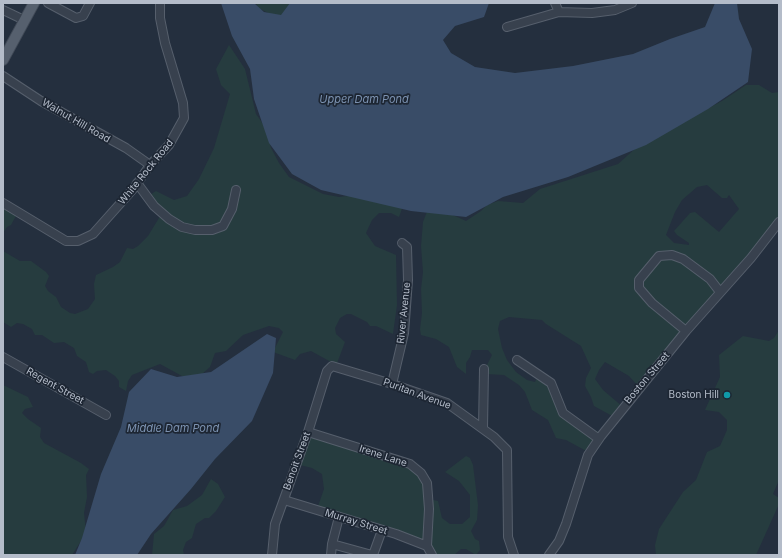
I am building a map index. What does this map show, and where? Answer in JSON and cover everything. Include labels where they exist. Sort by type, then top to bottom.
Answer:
[{"type":"main road","points":[[3,60],[34,3]]},
{"type":"street","points":[[48,3],[76,18],[83,16],[90,3]]},
{"type":"street","name":"White Rock Road","points":[[3,203],[66,241],[78,241],[93,234],[137,183],[150,165],[169,145],[184,118],[183,103],[165,43],[160,18],[160,3]]},
{"type":"street","points":[[555,3],[559,12]]},
{"type":"street","points":[[507,27],[559,12],[592,13],[615,10],[632,3]]},
{"type":"street","points":[[3,10],[24,20]]},
{"type":"street","name":"Walnut Hill Road","points":[[3,76],[41,101],[126,148],[150,165]]},
{"type":"street","points":[[137,183],[154,206],[169,219],[182,227],[195,230],[212,230],[223,226],[232,209],[236,190]]},
{"type":"street","name":"Boston Street","points":[[549,555],[559,541],[586,462],[599,439],[618,413],[720,292],[751,258],[779,222]]},
{"type":"street","name":"River Avenue","points":[[392,384],[404,333],[408,280],[407,246],[402,243]]},
{"type":"street","points":[[686,332],[652,303],[639,288],[639,280],[659,256],[672,255],[683,259],[710,279],[720,292]]},
{"type":"street","name":"Regent Street","points":[[3,357],[106,415]]},
{"type":"street","points":[[517,360],[551,383],[563,413],[599,439]]},
{"type":"street","name":"Puritan Avenue","points":[[329,368],[332,366],[392,384],[447,403],[483,428],[507,450],[506,484],[508,537],[514,555]]},
{"type":"street","name":"Benoit Street","points":[[272,555],[275,524],[329,368]]},
{"type":"street","points":[[483,428],[484,369]]},
{"type":"street","name":"Irene Lane","points":[[308,432],[410,464],[422,473],[427,483],[429,509],[427,546]]},
{"type":"street","name":"Murray Street","points":[[284,500],[382,530],[427,546]]},
{"type":"street","points":[[331,555],[332,544],[339,517]]},
{"type":"street","points":[[332,544],[372,555],[382,530]]},
{"type":"street","points":[[427,546],[432,555]]},
{"type":"green space","points":[[256,3],[295,3],[281,19],[258,8]]},
{"type":"green space","points":[[229,45],[245,69],[256,114],[266,128],[271,148],[289,177],[323,194],[339,197],[365,194],[403,206],[399,217],[391,213],[379,213],[372,220],[366,233],[375,246],[396,255],[397,305],[393,334],[376,326],[370,326],[367,322],[351,314],[347,314],[340,318],[335,328],[336,334],[345,342],[336,366],[311,351],[300,354],[295,360],[273,352],[283,332],[279,328],[269,326],[243,335],[226,351],[215,353],[210,367],[193,382],[160,364],[132,375],[128,381],[126,391],[119,387],[119,381],[115,376],[106,370],[97,371],[93,374],[89,372],[86,362],[77,356],[74,348],[64,342],[54,343],[42,335],[35,335],[32,329],[23,324],[17,323],[11,327],[3,322],[3,251],[20,261],[31,261],[46,272],[49,276],[45,286],[48,291],[56,297],[61,307],[70,313],[75,314],[88,309],[95,299],[94,284],[96,275],[120,262],[127,248],[133,249],[138,246],[148,236],[162,213],[148,196],[156,191],[174,200],[187,196],[199,179],[214,148],[230,94],[221,85],[216,69]]},
{"type":"green space","points":[[746,85],[759,85],[772,93],[779,92],[779,222],[639,387],[629,376],[605,362],[595,379],[603,390],[623,407],[614,417],[594,406],[585,386],[586,378],[591,368],[581,346],[542,320],[509,317],[500,321],[498,329],[502,348],[507,360],[516,372],[527,380],[535,382],[537,378],[554,389],[569,416],[602,434],[590,453],[566,440],[556,438],[548,420],[532,410],[525,392],[519,385],[504,375],[486,374],[485,369],[492,355],[488,350],[472,350],[466,363],[466,374],[457,367],[449,347],[436,339],[421,335],[421,289],[423,272],[421,246],[423,222],[428,209],[442,210],[466,221],[487,205],[498,201],[523,203],[540,189],[618,164],[637,147],[650,139],[722,101]],"holes":[[[707,185],[722,198],[727,198],[729,195],[739,209],[719,232],[695,212],[690,213],[674,231],[677,235],[689,243],[689,245],[674,243],[666,235],[675,212],[682,200],[697,187]]]},
{"type":"green space","points":[[3,205],[18,212],[11,225],[7,227],[3,233]]},
{"type":"green space","points":[[779,330],[779,480],[773,494],[779,498],[779,504],[756,555],[656,555],[655,545],[659,529],[683,492],[696,480],[707,452],[720,446],[727,430],[727,420],[719,412],[705,410],[720,377],[719,355],[743,336],[769,341],[774,338]]},
{"type":"green space","points":[[3,385],[28,397],[33,407],[25,409],[22,413],[41,428],[40,437],[44,443],[89,469],[86,475],[87,497],[84,513],[86,533],[72,555],[3,555]]},
{"type":"green space","points":[[309,432],[389,456],[423,474],[429,499],[438,501],[442,518],[450,524],[462,524],[470,517],[470,495],[459,481],[445,472],[466,456],[470,458],[473,465],[478,505],[477,520],[471,531],[475,539],[479,541],[480,550],[476,555],[466,549],[461,549],[454,555],[433,555],[427,545],[317,509],[324,489],[322,474],[312,468],[296,464]]},
{"type":"green space","points":[[211,479],[218,484],[225,497],[216,511],[209,518],[205,518],[196,524],[192,538],[186,542],[183,550],[184,555],[152,555],[154,534],[164,526],[173,510],[187,506],[202,495]]},
{"type":"water","name":"Upper Dam Pond","points":[[221,3],[254,3],[264,12],[281,15],[290,3],[489,3],[484,17],[455,26],[443,40],[451,53],[475,67],[515,73],[573,66],[633,54],[705,27],[715,3],[737,3],[739,19],[752,49],[748,82],[708,109],[646,145],[568,177],[503,197],[466,217],[411,211],[321,190],[292,174],[269,143],[254,99],[250,69],[232,36]]},
{"type":"water","name":"Middle Dam Pond","points":[[267,334],[276,338],[273,373],[252,421],[215,459],[191,489],[151,534],[137,555],[75,555],[82,538],[101,474],[121,427],[129,392],[151,369],[177,377],[211,372]]},
{"type":"place","name":"Boston Hill","points":[[727,395]]}]
